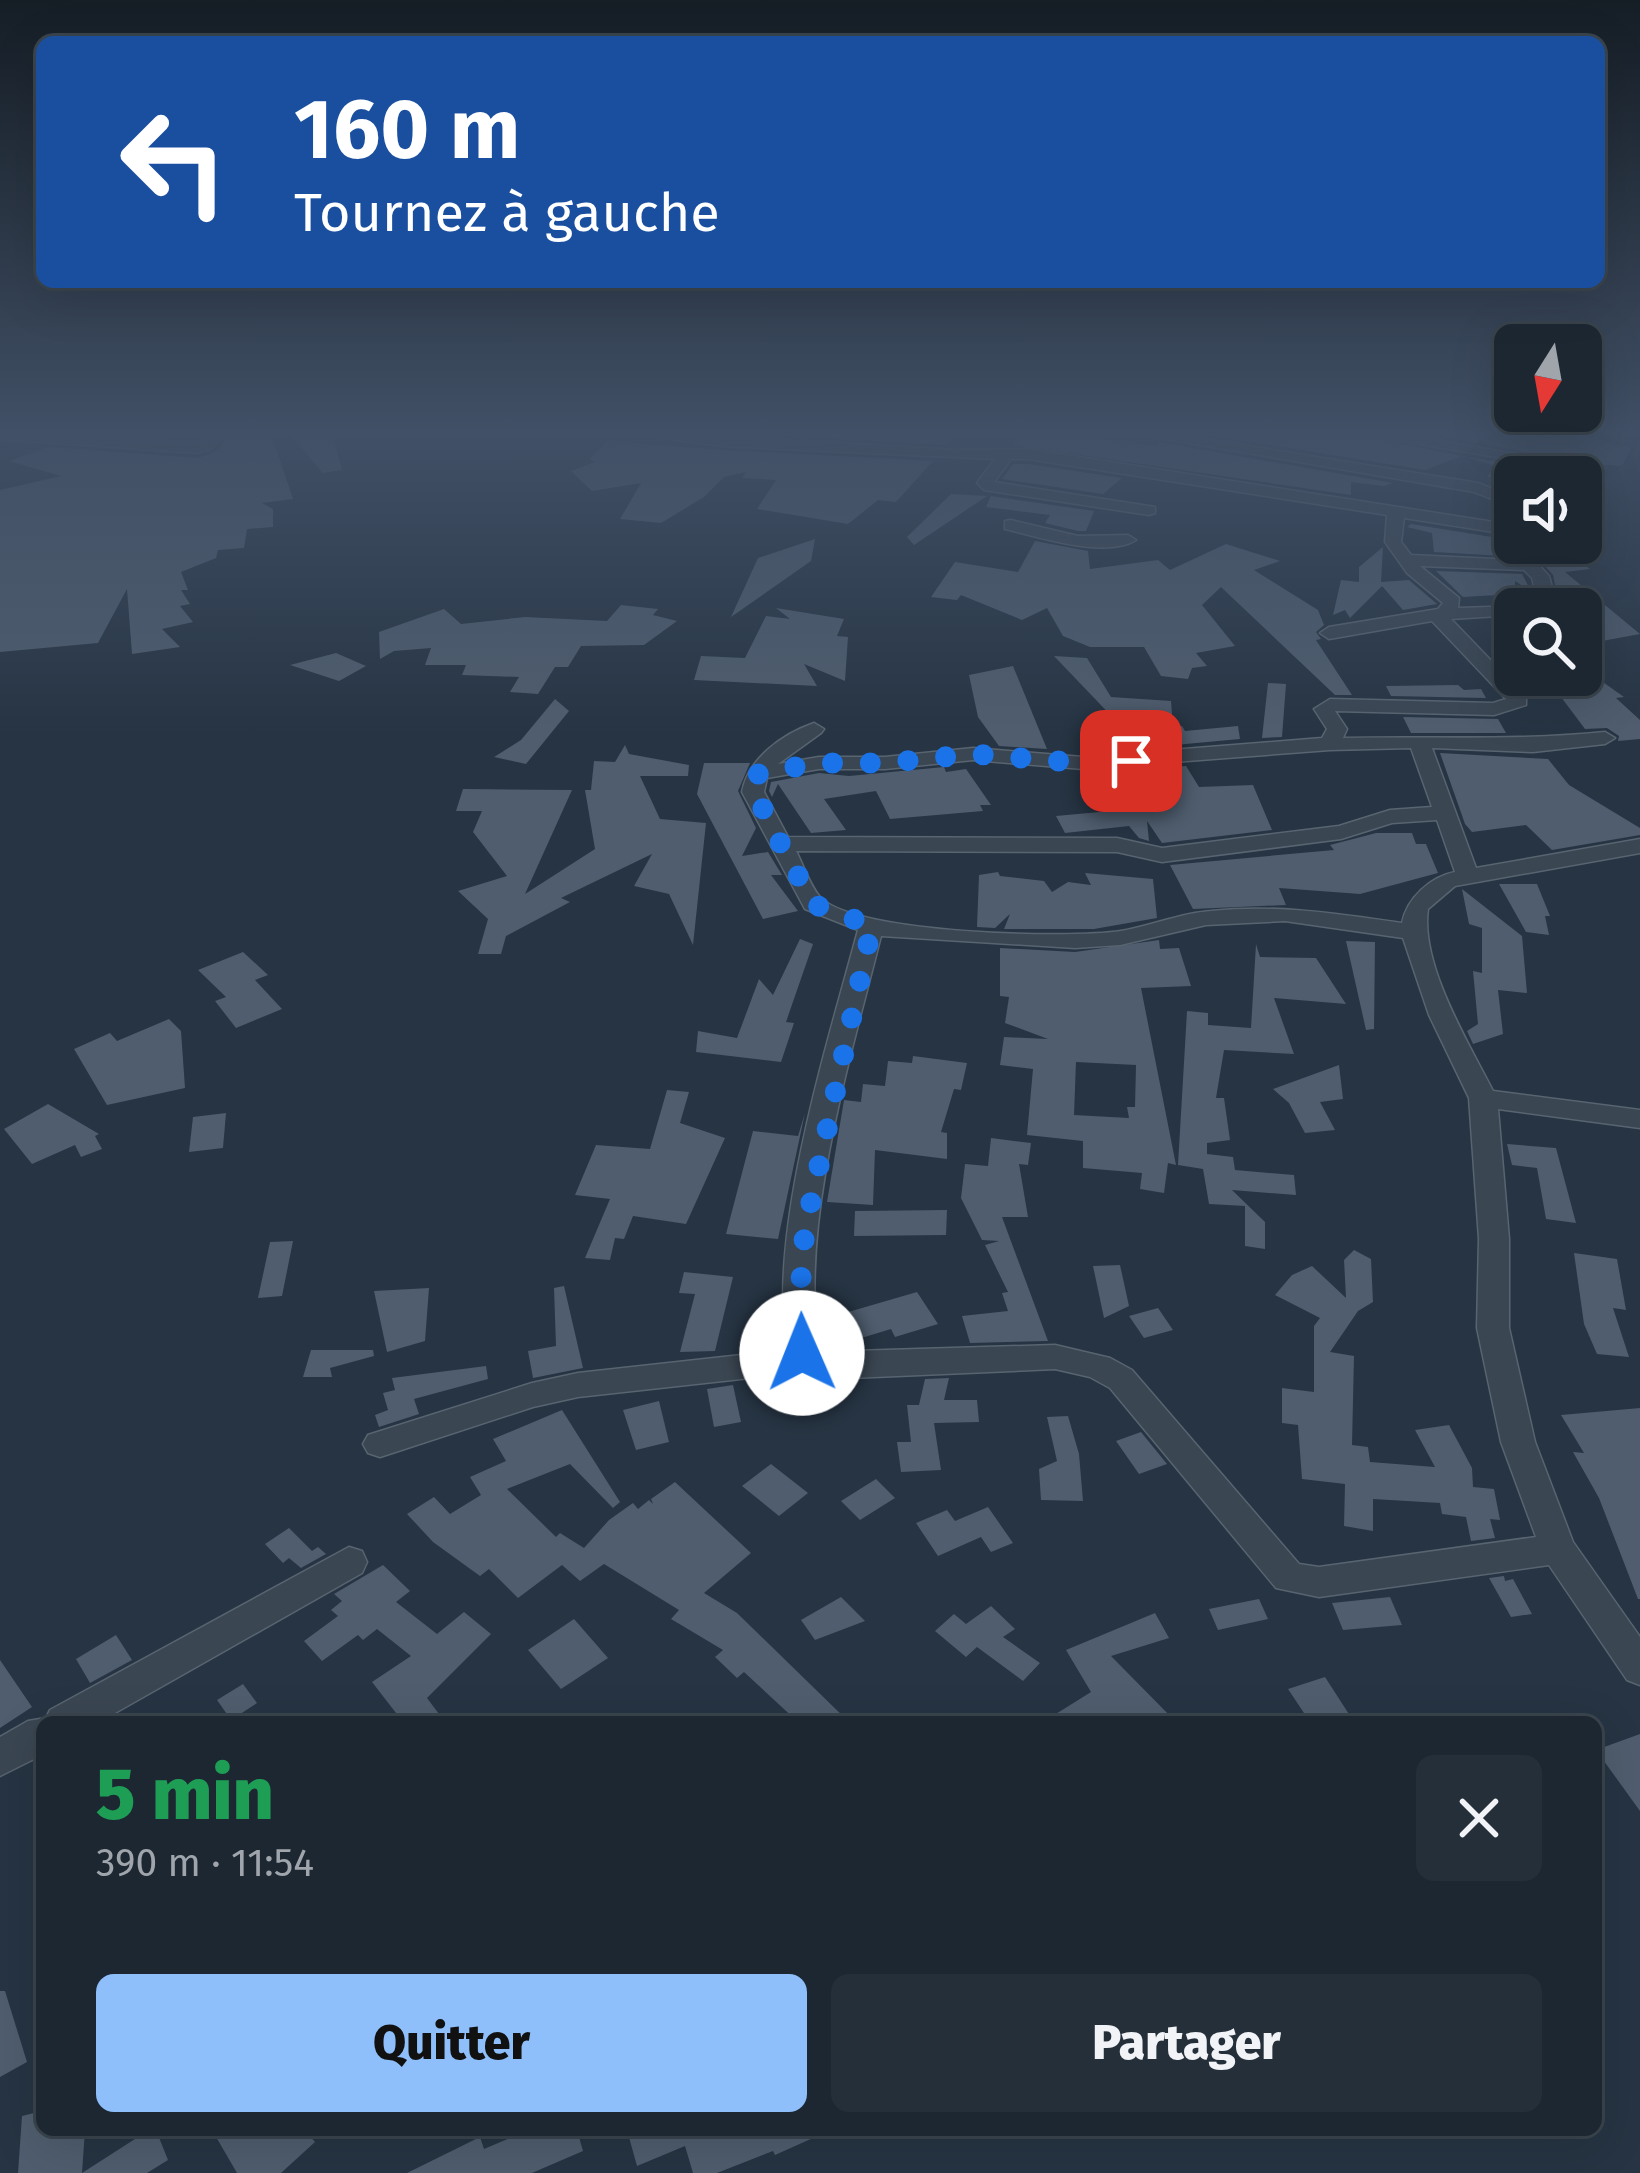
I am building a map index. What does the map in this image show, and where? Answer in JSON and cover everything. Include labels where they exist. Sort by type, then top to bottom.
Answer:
[{"type":"street","points":[[998,547],[1008,531]]},
{"type":"street","points":[[1035,531],[1078,541],[1127,540]]},
{"type":"street","points":[[1330,744],[1337,729],[1324,709],[1330,705],[1494,709],[1519,701],[1442,622],[1453,602],[1405,560],[1394,542],[1395,531]]},
{"type":"street","points":[[1405,560],[1529,565],[1543,588]]},
{"type":"street","points":[[1329,633],[1444,614],[1494,611]]},
{"type":"street","points":[[814,729],[772,757],[759,773],[753,792],[785,844],[813,904],[872,926],[918,934],[1076,940],[1120,938],[1206,918],[1285,914],[1413,932]]},
{"type":"street","points":[[759,773],[819,763],[885,763],[973,754],[1083,763],[1330,744],[1548,746],[1604,738]]},
{"type":"street","points":[[1420,744],[1467,874]]},
{"type":"street","points":[[785,844],[1117,845],[1162,855],[1341,832],[1390,817],[1446,813]]},
{"type":"street","points":[[1640,846],[1608,855],[1467,874],[1430,892],[1417,907],[1413,932],[1442,1015],[1483,1098],[1494,1239],[1492,1328],[1510,1388],[1518,1442],[1558,1549],[1640,1668]]},
{"type":"street","points":[[805,1360],[800,1286],[806,1225],[872,926]]},
{"type":"street","points":[[1483,1098],[1640,1119]]},
{"type":"street","points":[[380,1444],[578,1384],[805,1360],[828,1367],[1055,1357],[1099,1367],[1120,1379],[1283,1573],[1297,1580],[1318,1582],[1558,1549]]},
{"type":"street","points":[[75,1716],[349,1562]]},
{"type":"street","points":[[0,1758],[36,1737]]},
{"type":"building","points":[[0,531],[247,531],[244,548],[218,550],[216,558],[181,572],[188,590],[181,590],[190,604],[180,606],[193,622],[162,629],[180,647],[132,654],[127,589],[98,643],[0,652]]},
{"type":"building","points":[[913,531],[934,531],[914,545],[907,537]]},
{"type":"building","points":[[1425,531],[1494,537],[1494,555],[1434,552],[1432,533]]},
{"type":"building","points":[[815,539],[811,561],[731,617],[758,558]]},
{"type":"building","points":[[1035,541],[1088,551],[1090,569],[1158,560],[1170,570],[1226,544],[1280,561],[1254,570],[1318,610],[1324,625],[1316,632],[1321,639],[1316,640],[1352,695],[1335,695],[1221,587],[1202,605],[1235,646],[1196,653],[1207,666],[1192,668],[1188,679],[1161,676],[1144,647],[1090,647],[1063,636],[1047,608],[1022,620],[961,595],[957,600],[931,597],[955,562],[1018,572]]},
{"type":"building","points":[[1383,547],[1381,582],[1409,580],[1437,604],[1403,610],[1382,586],[1350,618],[1345,610],[1333,615],[1341,580],[1359,582],[1359,567]]},
{"type":"building","points":[[1543,564],[1583,564],[1590,569],[1565,572],[1584,588],[1556,588]]},
{"type":"building","points":[[1436,571],[1522,574],[1529,588],[1515,581],[1515,588],[1494,588],[1494,595],[1463,597]]},
{"type":"building","points":[[1602,603],[1640,634],[1602,641]]},
{"type":"building","points":[[621,605],[658,609],[653,615],[677,621],[644,645],[581,646],[568,667],[555,667],[538,694],[510,692],[519,677],[462,675],[466,665],[425,665],[431,648],[394,651],[380,659],[379,632],[444,609],[461,624],[525,617],[607,621]]},
{"type":"building","points":[[776,608],[844,619],[837,636],[848,637],[845,681],[804,664],[817,686],[694,680],[701,656],[745,658],[766,616],[790,619]]},
{"type":"building","points":[[336,653],[366,666],[339,681],[290,665]]},
{"type":"building","points":[[1054,656],[1087,658],[1111,697],[1171,701],[1173,727],[1182,726],[1185,731],[1238,726],[1240,739],[1142,748]]},
{"type":"building","points":[[1013,666],[1047,749],[999,746],[978,717],[969,675]]},
{"type":"building","points":[[1602,681],[1624,697],[1616,698],[1640,720],[1640,739],[1618,741],[1619,736],[1607,728],[1585,729],[1561,697],[1538,696],[1602,696]]},
{"type":"building","points":[[1268,683],[1286,684],[1282,737],[1262,738]]},
{"type":"building","points":[[1458,685],[1464,690],[1481,689],[1486,698],[1391,696],[1386,686]]},
{"type":"building","points":[[555,699],[569,711],[526,764],[494,757],[521,740]]},
{"type":"building","points":[[1403,717],[1498,719],[1506,733],[1411,733]]},
{"type":"building","points":[[625,745],[629,754],[689,765],[688,776],[640,776],[660,819],[706,823],[693,945],[669,894],[634,886],[652,854],[561,898],[570,902],[506,936],[501,954],[478,954],[488,919],[458,891],[507,876],[473,832],[482,811],[456,811],[463,789],[572,790],[525,894],[595,849],[585,790],[591,790],[594,761],[615,762]]},
{"type":"building","points":[[1440,753],[1548,759],[1569,785],[1640,828],[1640,835],[1552,850],[1526,825],[1472,832]]},
{"type":"building","points":[[704,763],[750,763],[738,791],[756,828],[742,856],[768,852],[782,875],[771,875],[798,911],[763,919],[697,794]]},
{"type":"building","points":[[1186,766],[1199,787],[1253,785],[1272,830],[1162,843],[1147,821],[1149,841],[1129,826],[1065,833],[1056,816],[1121,810],[1110,792],[1176,783],[1161,767]]},
{"type":"building","points":[[944,767],[946,772],[966,769],[991,805],[980,805],[983,811],[890,819],[876,791],[824,799],[846,830],[811,833],[778,784],[772,797],[769,791],[771,782],[819,773],[849,776]]},
{"type":"building","points":[[1376,833],[1412,833],[1416,844],[1426,844],[1438,873],[1360,894],[1279,888],[1286,905],[1193,909],[1170,865],[1334,850],[1330,845]]},
{"type":"building","points":[[998,872],[1044,881],[1052,892],[1068,882],[1091,885],[1085,873],[1153,879],[1157,918],[1094,929],[1004,929],[1010,914],[995,928],[977,927],[979,875]]},
{"type":"building","points":[[1499,884],[1537,884],[1550,916],[1545,916],[1549,935],[1526,932]]},
{"type":"building","points":[[1462,889],[1522,936],[1527,993],[1498,990],[1503,1034],[1473,1044],[1467,1031],[1478,1024],[1473,971],[1482,973],[1482,928],[1469,924]]},
{"type":"building","points":[[800,939],[813,944],[786,1022],[794,1023],[781,1062],[696,1052],[698,1031],[737,1038],[759,979],[773,995]]},
{"type":"building","points":[[1159,940],[1160,949],[1179,948],[1191,986],[1141,988],[1176,1165],[1168,1163],[1164,1193],[1140,1189],[1142,1173],[1083,1168],[1083,1141],[1027,1135],[1033,1069],[1000,1065],[1004,1037],[1048,1039],[1005,1023],[1009,997],[1000,996],[1000,948],[1075,952]],"holes":[[[1076,1062],[1136,1065],[1135,1107],[1127,1107],[1129,1118],[1074,1115]]]},
{"type":"building","points":[[1346,941],[1375,942],[1374,1029],[1366,1030]]},
{"type":"building","points":[[1256,944],[1260,957],[1316,958],[1346,1004],[1274,998],[1294,1054],[1224,1050],[1216,1098],[1224,1098],[1230,1140],[1207,1143],[1207,1154],[1233,1157],[1235,1170],[1294,1175],[1296,1195],[1232,1190],[1265,1222],[1265,1249],[1245,1246],[1245,1206],[1209,1204],[1203,1169],[1178,1165],[1187,1011],[1208,1013],[1208,1025],[1251,1028]]},
{"type":"building","points":[[243,952],[268,975],[255,980],[282,1009],[236,1028],[215,1001],[226,997],[198,970]]},
{"type":"building","points":[[169,1019],[181,1031],[185,1088],[107,1105],[74,1049],[110,1033],[117,1041]]},
{"type":"building","points":[[913,1056],[967,1063],[961,1090],[954,1089],[941,1132],[947,1133],[947,1159],[875,1150],[873,1205],[827,1202],[844,1100],[861,1102],[863,1084],[885,1086],[888,1061],[912,1063]]},
{"type":"building","points":[[1339,1065],[1343,1099],[1320,1102],[1335,1130],[1305,1133],[1289,1103],[1273,1089]]},
{"type":"building","points":[[667,1090],[689,1092],[680,1123],[725,1138],[686,1224],[633,1216],[624,1239],[615,1238],[610,1260],[585,1258],[610,1199],[575,1195],[596,1145],[650,1149]]},
{"type":"building","points":[[48,1104],[99,1134],[95,1136],[102,1149],[81,1157],[75,1145],[32,1164],[4,1129]]},
{"type":"building","points":[[226,1113],[223,1148],[189,1152],[193,1117]]},
{"type":"building","points":[[805,1113],[778,1239],[726,1234],[753,1131],[798,1136]]},
{"type":"building","points":[[991,1138],[1031,1143],[1028,1165],[1019,1164],[1028,1217],[1002,1217],[1048,1341],[970,1343],[962,1316],[1008,1311],[1002,1293],[1008,1292],[985,1245],[999,1241],[982,1240],[961,1198],[965,1164],[988,1166]]},
{"type":"building","points":[[1507,1144],[1556,1148],[1576,1223],[1546,1219],[1537,1168],[1512,1165]]},
{"type":"building","points":[[947,1210],[946,1235],[854,1236],[855,1211]]},
{"type":"building","points":[[293,1241],[282,1296],[258,1298],[270,1242]]},
{"type":"building","points":[[1354,1250],[1371,1259],[1373,1302],[1358,1311],[1330,1352],[1354,1356],[1352,1445],[1368,1447],[1370,1462],[1435,1467],[1415,1430],[1449,1425],[1472,1468],[1473,1487],[1494,1489],[1500,1520],[1490,1519],[1495,1538],[1471,1541],[1466,1517],[1442,1514],[1440,1503],[1373,1499],[1373,1531],[1344,1526],[1345,1484],[1302,1479],[1298,1425],[1282,1423],[1282,1388],[1314,1392],[1314,1326],[1320,1318],[1275,1295],[1292,1275],[1312,1266],[1346,1298],[1344,1260]]},
{"type":"building","points":[[1574,1253],[1617,1259],[1626,1310],[1613,1308],[1629,1357],[1597,1354],[1584,1324]]},
{"type":"building","points":[[1120,1265],[1129,1306],[1104,1318],[1093,1266]]},
{"type":"building","points":[[684,1272],[733,1277],[715,1351],[680,1352],[695,1294],[679,1293]]},
{"type":"building","points":[[564,1286],[583,1368],[533,1378],[528,1351],[556,1346],[554,1288]]},
{"type":"building","points":[[429,1288],[425,1341],[387,1352],[374,1291]]},
{"type":"building","points":[[917,1292],[938,1324],[895,1337],[891,1329],[845,1343],[831,1317]]},
{"type":"building","points":[[1158,1308],[1173,1330],[1144,1338],[1129,1316]]},
{"type":"building","points":[[311,1350],[373,1350],[374,1356],[330,1368],[332,1377],[303,1377]]},
{"type":"building","points":[[486,1366],[488,1379],[414,1399],[419,1414],[379,1427],[375,1415],[388,1410],[383,1393],[395,1390],[392,1378]]},
{"type":"building","points":[[949,1378],[944,1400],[977,1400],[979,1422],[934,1423],[941,1470],[901,1472],[897,1442],[911,1442],[907,1405],[919,1405],[925,1379]]},
{"type":"building","points":[[733,1385],[741,1422],[714,1427],[707,1389]]},
{"type":"building","points":[[659,1401],[669,1442],[636,1450],[623,1410]]},
{"type":"building","points":[[1640,1408],[1638,1599],[1599,1498],[1573,1452],[1584,1453],[1561,1415]]},
{"type":"building","points":[[562,1410],[620,1502],[613,1508],[570,1464],[507,1489],[556,1537],[560,1533],[584,1548],[609,1520],[633,1503],[638,1509],[649,1500],[653,1504],[651,1499],[675,1482],[751,1553],[704,1593],[737,1613],[843,1716],[792,1716],[744,1672],[737,1678],[715,1657],[723,1650],[671,1619],[679,1610],[604,1564],[580,1581],[562,1565],[518,1598],[489,1569],[480,1576],[433,1542],[407,1514],[434,1497],[450,1514],[481,1495],[470,1477],[506,1461],[493,1439]]},
{"type":"building","points":[[1068,1416],[1079,1454],[1083,1501],[1041,1500],[1039,1469],[1057,1461],[1047,1417]]},
{"type":"building","points":[[1141,1432],[1167,1464],[1139,1474],[1116,1441]]},
{"type":"building","points":[[771,1464],[808,1493],[779,1516],[742,1486]]},
{"type":"building","points":[[876,1479],[895,1498],[860,1520],[841,1501]]},
{"type":"building","points":[[988,1507],[1013,1543],[991,1552],[981,1537],[938,1556],[916,1523],[947,1510],[955,1521]]},
{"type":"building","points":[[289,1528],[312,1551],[318,1547],[326,1554],[301,1568],[289,1558],[283,1563],[265,1544]]},
{"type":"building","points":[[383,1565],[410,1591],[396,1602],[437,1634],[464,1612],[491,1634],[427,1698],[440,1716],[398,1716],[372,1682],[411,1656],[377,1629],[363,1640],[358,1635],[322,1661],[304,1641],[338,1616],[331,1610],[342,1601],[334,1594]]},
{"type":"building","points":[[1504,1576],[1505,1581],[1513,1579],[1532,1614],[1511,1617],[1489,1578]]},
{"type":"building","points":[[841,1597],[865,1621],[815,1640],[801,1620]]},
{"type":"building","points":[[1390,1597],[1402,1625],[1343,1630],[1332,1603]]},
{"type":"building","points":[[1259,1599],[1268,1619],[1218,1630],[1209,1609]]},
{"type":"building","points":[[991,1606],[1015,1629],[1003,1637],[1040,1663],[1023,1681],[977,1647],[966,1657],[935,1631],[954,1614],[966,1624]]},
{"type":"building","points":[[1155,1613],[1169,1638],[1111,1656],[1170,1716],[1053,1716],[1091,1692],[1066,1650]]},
{"type":"building","points":[[574,1619],[608,1658],[561,1689],[528,1650]]},
{"type":"building","points":[[116,1635],[132,1660],[90,1683],[76,1659]]},
{"type":"building","points":[[0,1660],[32,1707],[0,1728]]},
{"type":"building","points":[[1325,1677],[1350,1716],[1306,1716],[1288,1689]]},
{"type":"building","points":[[243,1684],[257,1703],[237,1716],[228,1716],[217,1700]]},
{"type":"building","points":[[1640,1734],[1640,1811],[1602,1758],[1602,1748]]},
{"type":"building","points":[[0,1991],[5,1991],[27,2062],[0,2077]]},
{"type":"building","points":[[36,2112],[36,2136],[85,2136],[82,2173],[18,2173],[22,2116]]},
{"type":"building","points":[[140,2136],[158,2136],[168,2160],[147,2173],[82,2173]]},
{"type":"building","points":[[215,2136],[310,2136],[315,2142],[281,2173],[237,2173]]},
{"type":"building","points":[[515,2136],[579,2136],[583,2151],[532,2173],[407,2173],[480,2137],[484,2149]]},
{"type":"building","points":[[629,2136],[818,2136],[717,2173],[693,2173],[685,2146],[637,2166]]},
{"type":"route","points":[[802,1353],[801,1264],[806,1225],[872,926],[839,918],[813,904],[785,844],[758,803],[754,781],[759,773],[819,763],[885,763],[973,754],[1083,763],[1131,761]]}]
